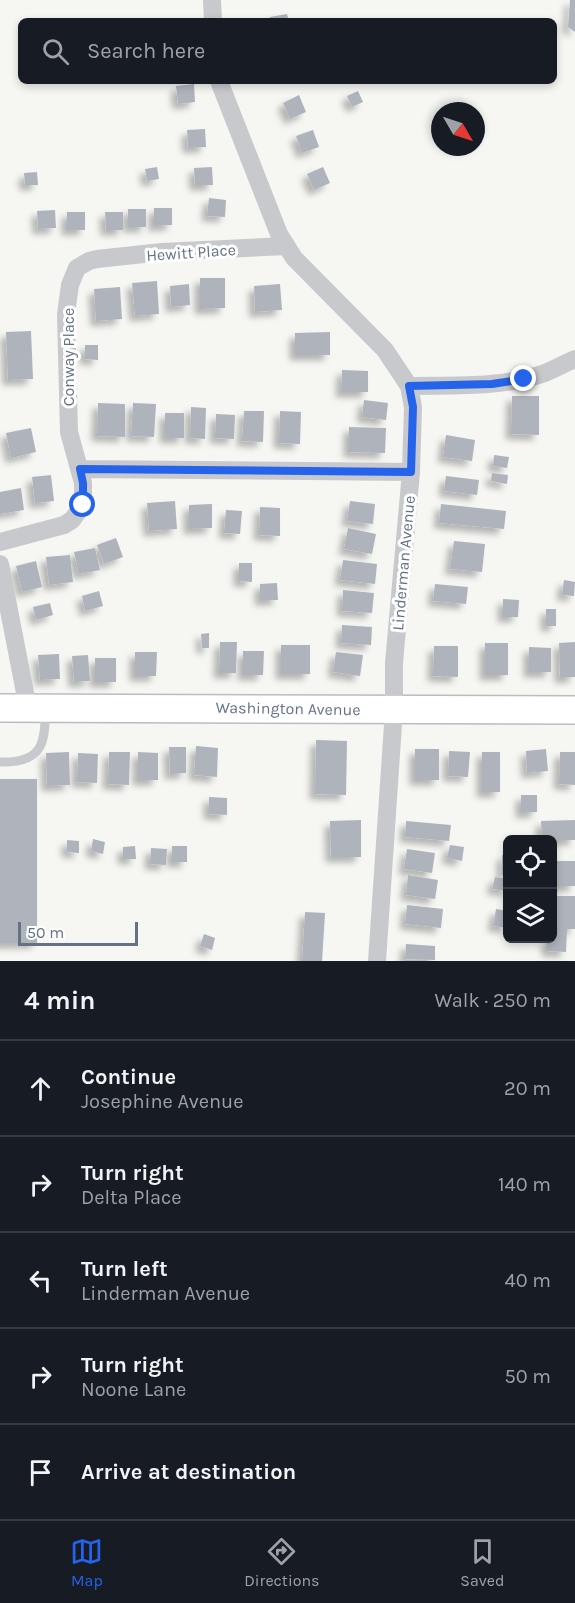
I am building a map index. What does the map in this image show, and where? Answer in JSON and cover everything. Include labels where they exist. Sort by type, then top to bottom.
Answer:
[{"type":"main road","name":"Washington Avenue","points":[[0,708],[575,710]]},
{"type":"street","points":[[212,0],[213,18]]},
{"type":"street","name":"Linderman Avenue","points":[[220,84],[286,246],[294,258],[385,350],[409,386],[413,407],[411,472],[394,663],[394,710],[377,961]]},
{"type":"street","name":"Hewitt Place","points":[[97,259],[162,252],[286,246]]},
{"type":"street","name":"Conway Place","points":[[80,469],[69,432],[66,314],[70,285],[77,268],[97,259]]},
{"type":"street","points":[[409,386],[492,384],[524,379],[546,373],[575,359]]},
{"type":"street","points":[[0,542],[64,525],[72,520],[83,505],[83,483],[80,469],[411,472]]},
{"type":"street","points":[[0,564],[37,708]]},
{"type":"lane","points":[[0,762],[29,759],[41,748],[46,728],[37,708]]},
{"type":"building","points":[[570,0],[575,0],[575,32],[568,27]]},
{"type":"building","points":[[287,14],[288,18],[270,18]]},
{"type":"building","points":[[194,84],[195,102],[178,104],[176,86]]},
{"type":"building","points":[[358,91],[363,102],[352,107],[347,96]]},
{"type":"building","points":[[299,95],[306,112],[290,119],[283,103]]},
{"type":"building","points":[[205,129],[206,147],[188,148],[187,130]]},
{"type":"building","points":[[313,130],[319,147],[302,153],[296,136]]},
{"type":"building","points":[[157,167],[159,179],[147,181],[145,169]]},
{"type":"building","points":[[212,167],[213,185],[195,185],[194,168]]},
{"type":"building","points":[[323,167],[330,183],[314,190],[307,174]]},
{"type":"building","points":[[37,172],[38,185],[25,185],[24,173]]},
{"type":"building","points":[[209,198],[226,200],[225,217],[207,216]]},
{"type":"building","points":[[154,208],[172,208],[172,225],[154,226]]},
{"type":"building","points":[[128,209],[146,209],[146,227],[128,227]]},
{"type":"building","points":[[55,210],[56,228],[38,229],[37,211]]},
{"type":"building","points":[[67,212],[85,212],[85,230],[67,230]]},
{"type":"building","points":[[105,212],[123,212],[123,230],[106,230]]},
{"type":"building","points":[[200,278],[225,278],[225,308],[200,309]]},
{"type":"building","points":[[157,281],[159,314],[135,316],[132,283]]},
{"type":"building","points":[[189,284],[190,305],[171,307],[170,286]]},
{"type":"building","points":[[280,284],[282,310],[255,312],[254,286]]},
{"type":"building","points":[[120,287],[122,319],[96,321],[94,289]]},
{"type":"building","points":[[31,331],[33,379],[8,380],[6,332]]},
{"type":"building","points":[[330,332],[330,355],[295,355],[295,333]]},
{"type":"building","points":[[85,345],[98,345],[98,360],[85,359]]},
{"type":"building","points":[[342,370],[368,371],[368,392],[341,392]]},
{"type":"building","points":[[512,396],[539,396],[539,435],[511,434]]},
{"type":"building","points":[[364,400],[388,403],[386,420],[362,417]]},
{"type":"building","points":[[98,403],[125,404],[125,437],[97,436]]},
{"type":"building","points":[[133,403],[156,404],[154,437],[131,436]]},
{"type":"building","points":[[191,407],[206,408],[205,439],[190,438]]},
{"type":"building","points":[[244,411],[264,411],[263,442],[242,441]]},
{"type":"building","points":[[280,411],[301,412],[300,444],[279,443]]},
{"type":"building","points":[[165,413],[184,413],[184,438],[165,438]]},
{"type":"building","points":[[216,414],[235,415],[234,439],[215,438]]},
{"type":"building","points":[[349,427],[386,428],[385,453],[349,452]]},
{"type":"building","points":[[31,428],[36,452],[11,458],[6,433]]},
{"type":"building","points":[[446,435],[475,440],[472,461],[443,457]]},
{"type":"building","points":[[494,455],[509,457],[507,468],[493,466]]},
{"type":"building","points":[[492,473],[508,475],[507,484],[491,481]]},
{"type":"building","points":[[51,475],[54,501],[35,503],[32,477]]},
{"type":"building","points":[[446,476],[479,480],[477,495],[444,491]]},
{"type":"building","points":[[21,488],[24,510],[0,514],[0,492]]},
{"type":"building","points":[[175,501],[177,529],[149,531],[147,503]]},
{"type":"building","points":[[350,501],[375,504],[373,524],[347,521]]},
{"type":"building","points":[[212,504],[212,528],[189,529],[189,505]]},
{"type":"building","points":[[441,504],[506,511],[504,529],[439,523]]},
{"type":"building","points":[[260,507],[280,508],[280,536],[259,535]]},
{"type":"building","points":[[226,510],[242,511],[240,534],[224,533]]},
{"type":"building","points":[[348,528],[376,534],[372,554],[344,549]]},
{"type":"building","points":[[116,538],[123,557],[104,564],[97,545]]},
{"type":"building","points":[[454,541],[485,544],[482,572],[450,569]]},
{"type":"building","points":[[95,548],[100,570],[79,574],[74,552]]},
{"type":"building","points":[[70,555],[73,582],[49,585],[46,557]]},
{"type":"building","points":[[343,560],[377,564],[375,584],[340,580]]},
{"type":"building","points":[[36,561],[42,587],[22,592],[16,566]]},
{"type":"building","points":[[239,563],[252,563],[252,582],[239,581]]},
{"type":"building","points":[[564,580],[575,582],[574,596],[562,595]]},
{"type":"building","points":[[277,583],[278,600],[260,600],[260,584]]},
{"type":"building","points":[[435,584],[468,587],[466,604],[433,601]]},
{"type":"building","points":[[343,590],[374,593],[372,613],[342,611]]},
{"type":"building","points":[[99,591],[103,606],[85,611],[82,596]]},
{"type":"building","points":[[503,599],[519,600],[518,617],[503,617]]},
{"type":"building","points":[[50,603],[53,615],[36,620],[33,607]]},
{"type":"building","points":[[546,609],[556,609],[556,626],[546,626]]},
{"type":"building","points":[[342,625],[372,627],[371,645],[341,643]]},
{"type":"building","points":[[209,633],[209,648],[202,648],[201,634]]},
{"type":"building","points":[[220,642],[237,642],[236,673],[219,673]]},
{"type":"building","points":[[575,642],[575,677],[560,678],[559,643]]},
{"type":"building","points":[[485,643],[508,643],[508,675],[485,675]]},
{"type":"building","points":[[281,645],[310,645],[310,674],[281,674]]},
{"type":"building","points":[[434,646],[458,646],[458,677],[433,676]]},
{"type":"building","points":[[529,647],[551,648],[551,672],[529,672]]},
{"type":"building","points":[[243,651],[264,651],[263,675],[243,675]]},
{"type":"building","points":[[135,652],[157,652],[156,676],[135,676]]},
{"type":"building","points":[[336,652],[363,655],[360,676],[333,672]]},
{"type":"building","points":[[59,654],[60,679],[40,680],[38,655]]},
{"type":"building","points":[[88,655],[90,681],[74,682],[72,656]]},
{"type":"building","points":[[95,658],[116,658],[116,682],[95,682]]},
{"type":"building","points":[[316,740],[347,741],[346,795],[315,794]]},
{"type":"building","points":[[196,746],[218,748],[217,777],[194,775]]},
{"type":"building","points":[[169,747],[186,747],[186,773],[170,774]]},
{"type":"building","points":[[415,749],[439,749],[439,780],[415,780]]},
{"type":"building","points":[[546,749],[548,771],[527,773],[526,751]]},
{"type":"building","points":[[449,751],[470,752],[468,777],[448,776]]},
{"type":"building","points":[[69,752],[70,785],[47,786],[46,753]]},
{"type":"building","points":[[109,752],[130,752],[129,785],[108,784]]},
{"type":"building","points":[[138,752],[158,753],[158,780],[138,780]]},
{"type":"building","points":[[482,752],[500,752],[500,792],[482,792]]},
{"type":"building","points":[[560,752],[575,752],[575,785],[559,784]]},
{"type":"building","points":[[78,753],[98,754],[97,783],[77,782]]},
{"type":"building","points":[[0,779],[37,779],[37,943],[0,943]]},
{"type":"building","points":[[521,795],[537,795],[537,812],[521,813]]},
{"type":"building","points":[[209,797],[227,798],[227,815],[209,814]]},
{"type":"building","points":[[361,820],[361,857],[331,857],[330,821]]},
{"type":"building","points":[[575,820],[575,840],[557,840],[557,835],[542,835],[541,821]]},
{"type":"building","points":[[406,821],[451,825],[449,841],[405,837]]},
{"type":"building","points":[[93,839],[105,842],[103,854],[91,851]]},
{"type":"building","points":[[67,840],[79,841],[79,853],[67,852]]},
{"type":"building","points":[[450,845],[464,847],[462,861],[447,858]]},
{"type":"building","points":[[135,846],[136,859],[123,859],[123,847]]},
{"type":"building","points":[[172,846],[187,846],[187,862],[172,862]]},
{"type":"building","points":[[151,848],[167,849],[166,865],[150,864]]},
{"type":"building","points":[[407,849],[435,853],[432,873],[404,869]]},
{"type":"building","points":[[557,861],[575,861],[575,886],[557,886]]},
{"type":"building","points":[[408,875],[438,880],[435,899],[406,895]]},
{"type":"building","points":[[495,877],[503,878],[503,890],[492,889]]},
{"type":"building","points":[[557,896],[575,896],[575,929],[567,929],[566,952],[547,951],[547,943],[557,943]]},
{"type":"building","points":[[407,905],[443,909],[441,928],[405,924]]},
{"type":"building","points":[[496,909],[503,910],[503,927],[493,926]]},
{"type":"building","points":[[305,912],[325,913],[322,961],[302,961]]},
{"type":"building","points":[[204,934],[215,938],[212,950],[200,946]]},
{"type":"building","points":[[406,944],[435,946],[435,960],[405,959]]},
{"type":"route","points":[[83,505],[83,483],[80,469],[411,472],[413,407],[409,386],[492,384],[524,379]]}]
